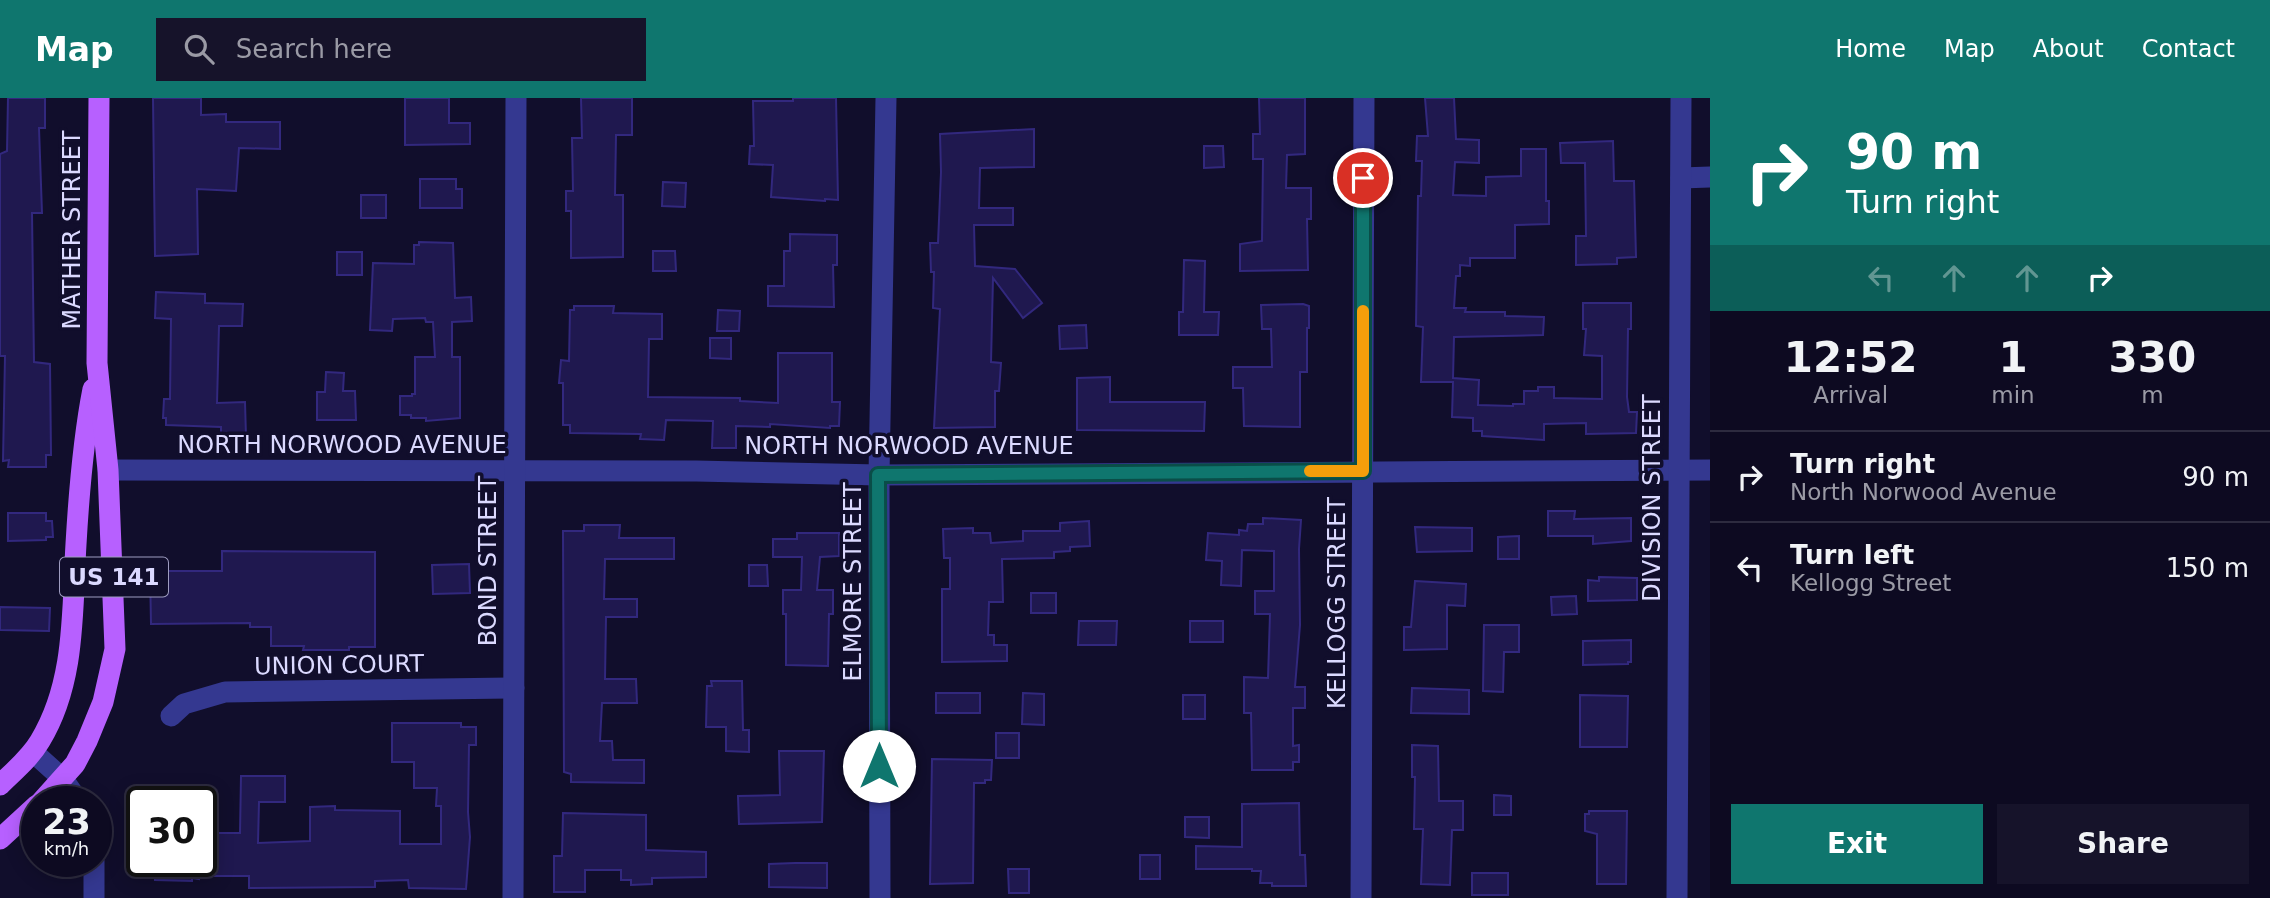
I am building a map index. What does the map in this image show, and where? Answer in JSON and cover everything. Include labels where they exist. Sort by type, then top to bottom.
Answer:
[{"type":"main road","name":"MATHER STREET","points":[[63,779],[88,741],[103,702],[115,649],[108,470],[97,363],[99,98]]},
{"type":"main road","name":"MATHER STREET","points":[[33,752],[51,721],[70,652],[85,435],[97,363]]},
{"type":"main road","name":"US 141","points":[[0,785],[33,752]]},
{"type":"main road","name":"US 141","points":[[56,786],[63,779]]},
{"type":"main road","points":[[0,839],[21,820]]},
{"type":"street","name":"BOND STREET","points":[[513,898],[516,98]]},
{"type":"street","name":"ELMORE STREET","points":[[880,898],[878,475],[886,98]]},
{"type":"street","name":"KELLOGG STREET","points":[[1361,898],[1364,98]]},
{"type":"street","name":"DIVISION STREET","points":[[1677,898],[1681,98]]},
{"type":"street","points":[[1681,178],[1710,177]]},
{"type":"street","name":"NORTH NORWOOD AVENUE","points":[[108,470],[696,471],[878,475],[1710,470]]},
{"type":"street","name":"UNION COURT","points":[[171,716],[194,700],[225,692],[514,688]]},
{"type":"street","points":[[33,752],[68,786]]},
{"type":"street","points":[[94,877],[94,898]]},
{"type":"building","points":[[8,98],[45,98],[45,128],[39,128],[42,213],[32,213],[34,362],[50,364],[51,455],[46,455],[46,467],[8,467],[9,460],[3,461],[5,356],[0,356],[0,154],[7,151]]},
{"type":"building","points":[[153,98],[201,98],[201,115],[226,114],[226,122],[280,122],[280,149],[239,148],[236,191],[197,189],[198,254],[155,256]]},
{"type":"building","points":[[405,98],[449,98],[449,123],[470,123],[470,144],[405,145]]},
{"type":"building","points":[[581,98],[632,98],[632,135],[616,135],[615,195],[623,195],[623,257],[571,258],[571,211],[566,211],[566,191],[573,191],[572,138],[582,138]]},
{"type":"building","points":[[793,98],[836,98],[838,200],[771,197],[773,165],[749,164],[750,146],[754,146],[753,101],[793,101]]},
{"type":"building","points":[[1259,98],[1305,98],[1305,154],[1287,155],[1286,188],[1311,188],[1311,219],[1307,219],[1308,270],[1240,271],[1240,244],[1262,241],[1263,159],[1253,159],[1253,134],[1260,134]]},
{"type":"building","points":[[1425,98],[1454,98],[1456,139],[1479,140],[1479,163],[1455,162],[1453,195],[1486,196],[1486,177],[1521,176],[1521,149],[1546,149],[1549,224],[1515,225],[1515,258],[1470,258],[1470,266],[1460,265],[1460,276],[1456,276],[1454,308],[1466,308],[1465,312],[1505,312],[1505,316],[1544,317],[1543,335],[1454,337],[1453,378],[1479,380],[1478,405],[1524,404],[1524,391],[1538,391],[1538,387],[1554,387],[1554,398],[1602,399],[1602,356],[1584,355],[1586,329],[1583,329],[1583,303],[1631,303],[1627,397],[1629,412],[1637,412],[1636,433],[1586,434],[1586,423],[1544,424],[1544,440],[1482,436],[1482,431],[1473,431],[1473,418],[1452,417],[1453,382],[1421,382],[1423,327],[1416,326],[1418,196],[1421,196],[1422,161],[1416,161],[1417,136],[1428,136]]},
{"type":"building","points":[[1034,129],[1034,167],[980,168],[979,208],[1013,208],[1013,225],[974,225],[975,266],[1015,269],[1042,303],[1023,318],[993,278],[991,362],[1001,363],[999,391],[995,391],[995,427],[934,428],[940,309],[933,308],[934,272],[931,272],[930,243],[938,243],[940,134]]},
{"type":"building","points":[[1613,141],[1614,181],[1634,181],[1636,257],[1617,258],[1617,264],[1576,265],[1576,236],[1586,236],[1585,163],[1561,163],[1560,143]]},
{"type":"building","points":[[1204,146],[1223,146],[1224,167],[1204,168]]},
{"type":"building","points":[[420,179],[456,179],[456,189],[462,189],[462,208],[420,208]]},
{"type":"building","points":[[663,182],[686,183],[685,207],[662,206]]},
{"type":"building","points":[[361,195],[386,195],[386,218],[361,218]]},
{"type":"building","points":[[790,234],[837,235],[837,265],[833,265],[834,307],[768,306],[768,286],[784,286],[784,251],[790,251]]},
{"type":"building","points":[[419,242],[453,243],[455,298],[471,297],[472,321],[452,322],[452,357],[460,357],[460,418],[426,421],[426,418],[400,415],[400,396],[415,394],[415,357],[435,357],[433,322],[426,322],[425,318],[393,319],[392,331],[370,330],[373,263],[414,264],[414,245],[419,245]]},
{"type":"building","points":[[653,251],[675,251],[676,271],[653,271]]},
{"type":"building","points":[[337,252],[362,252],[362,275],[337,275]]},
{"type":"building","points":[[1184,260],[1205,261],[1204,312],[1219,312],[1218,335],[1179,335],[1179,312],[1183,312]]},
{"type":"building","points":[[156,292],[205,294],[205,303],[243,304],[242,326],[219,326],[217,403],[245,402],[246,437],[221,437],[221,427],[166,425],[166,418],[163,418],[164,399],[170,399],[171,319],[155,318]]},
{"type":"building","points":[[1261,305],[1309,306],[1309,328],[1307,372],[1300,372],[1300,427],[1244,426],[1243,388],[1233,388],[1233,367],[1272,367],[1271,329],[1262,329]]},
{"type":"building","points":[[574,306],[614,306],[613,313],[662,314],[662,339],[649,339],[648,397],[740,398],[740,401],[778,403],[778,353],[832,353],[832,402],[840,402],[839,426],[736,426],[736,448],[712,448],[713,421],[666,420],[664,440],[640,439],[641,434],[570,433],[570,425],[563,425],[563,383],[559,383],[561,360],[569,361],[570,310],[574,310]]},
{"type":"building","points":[[718,310],[740,311],[739,331],[717,331]]},
{"type":"building","points":[[1086,325],[1087,348],[1060,349],[1059,326]]},
{"type":"building","points":[[710,338],[731,338],[731,359],[710,358]]},
{"type":"building","points":[[326,372],[344,373],[343,391],[355,391],[356,420],[317,420],[317,392],[325,392]]},
{"type":"building","points":[[1110,377],[1110,402],[1205,402],[1204,431],[1077,430],[1077,378]]},
{"type":"building","points":[[1548,511],[1575,511],[1574,519],[1631,518],[1631,541],[1593,544],[1593,536],[1548,536]]},
{"type":"building","points":[[8,513],[46,513],[46,521],[52,521],[53,537],[46,537],[46,540],[8,541]]},
{"type":"building","points":[[1263,518],[1301,520],[1300,625],[1295,687],[1305,687],[1305,708],[1293,708],[1293,746],[1299,745],[1299,762],[1293,762],[1293,770],[1252,770],[1251,713],[1244,713],[1244,677],[1268,678],[1270,614],[1255,614],[1255,591],[1274,591],[1274,551],[1242,550],[1241,586],[1221,585],[1222,561],[1206,560],[1208,533],[1239,535],[1239,530],[1247,531],[1248,524],[1263,524]]},
{"type":"building","points":[[1089,521],[1090,546],[1070,547],[1070,551],[1054,552],[1054,558],[1002,559],[1003,602],[989,602],[988,635],[994,635],[994,645],[1007,645],[1007,661],[942,662],[942,589],[950,589],[950,558],[944,558],[943,529],[973,528],[973,533],[990,533],[991,543],[1023,541],[1023,531],[1060,531],[1060,523]]},
{"type":"building","points":[[584,525],[620,525],[619,538],[674,538],[674,559],[605,559],[604,599],[637,599],[637,617],[606,617],[605,679],[636,679],[637,703],[602,703],[600,741],[612,741],[613,760],[644,760],[644,783],[571,782],[571,774],[564,772],[563,531],[584,531]]},
{"type":"building","points":[[1415,527],[1472,528],[1472,551],[1417,552]]},
{"type":"building","points":[[797,533],[839,533],[839,556],[820,557],[817,590],[833,590],[833,614],[829,614],[828,666],[786,665],[783,590],[801,590],[802,557],[773,557],[773,539],[797,539]]},
{"type":"building","points":[[1519,536],[1519,559],[1498,559],[1498,537]]},
{"type":"building","points":[[222,551],[375,552],[375,647],[303,650],[304,646],[271,646],[271,627],[250,627],[250,623],[151,624],[150,571],[222,571]]},
{"type":"building","points":[[469,564],[470,593],[433,594],[432,565]]},
{"type":"building","points":[[749,565],[767,565],[768,586],[749,586]]},
{"type":"building","points":[[1599,577],[1637,578],[1637,600],[1588,601],[1588,580],[1599,581]]},
{"type":"building","points":[[1415,581],[1466,584],[1465,606],[1447,605],[1447,649],[1404,650],[1404,627],[1411,627]]},
{"type":"building","points":[[1031,593],[1056,593],[1056,613],[1031,613]]},
{"type":"building","points":[[1576,596],[1577,614],[1552,615],[1551,597]]},
{"type":"building","points":[[0,607],[50,608],[49,631],[0,630]]},
{"type":"building","points":[[1079,621],[1117,621],[1116,645],[1078,645]]},
{"type":"building","points":[[1190,621],[1223,621],[1223,642],[1190,642]]},
{"type":"building","points":[[1484,625],[1519,625],[1519,652],[1504,652],[1503,692],[1483,691]]},
{"type":"building","points":[[1631,640],[1631,662],[1628,664],[1583,665],[1583,641]]},
{"type":"building","points":[[711,681],[742,681],[743,730],[749,730],[749,752],[726,751],[726,727],[706,727],[707,686],[712,686]]},
{"type":"building","points":[[1412,688],[1469,690],[1469,714],[1411,713]]},
{"type":"building","points":[[936,693],[980,693],[980,713],[936,713]]},
{"type":"building","points":[[1023,693],[1044,694],[1044,725],[1022,724]]},
{"type":"building","points":[[1183,695],[1205,695],[1205,719],[1183,719]]},
{"type":"building","points":[[1580,695],[1628,696],[1627,747],[1580,747]]},
{"type":"building","points":[[392,723],[461,723],[461,727],[476,727],[476,745],[469,745],[470,837],[466,889],[409,888],[408,880],[375,881],[375,887],[249,888],[249,876],[217,876],[218,833],[240,833],[241,776],[285,776],[285,802],[259,802],[258,843],[310,841],[310,807],[335,806],[335,810],[400,811],[400,844],[441,844],[441,806],[436,806],[437,788],[414,788],[414,762],[392,762]]},
{"type":"building","points":[[996,733],[1019,733],[1019,758],[996,758]]},
{"type":"building","points":[[1412,745],[1438,746],[1439,801],[1463,801],[1463,830],[1452,830],[1450,885],[1421,884],[1423,829],[1414,829],[1415,777],[1412,777]]},
{"type":"building","points":[[779,751],[824,751],[822,822],[739,824],[738,796],[780,795]]},
{"type":"building","points":[[932,759],[992,760],[991,780],[974,783],[973,883],[930,884]]},
{"type":"building","points":[[1494,795],[1511,796],[1511,815],[1494,815]]},
{"type":"building","points":[[1299,803],[1300,855],[1305,855],[1306,886],[1272,886],[1272,883],[1260,883],[1261,871],[1252,869],[1196,869],[1196,846],[1242,847],[1242,804]]},
{"type":"building","points":[[1589,811],[1627,811],[1626,884],[1597,884],[1597,834],[1585,831],[1585,814],[1589,814]]},
{"type":"building","points":[[563,813],[646,815],[646,850],[706,852],[706,877],[652,878],[652,884],[631,885],[631,880],[621,880],[621,870],[585,870],[585,892],[554,892],[554,856],[562,856]]},
{"type":"building","points":[[1185,817],[1209,817],[1209,838],[1185,837]]},
{"type":"building","points":[[1140,855],[1160,855],[1160,879],[1140,879]]},
{"type":"building","points":[[827,863],[827,888],[769,887],[769,864]]},
{"type":"building","points":[[1008,869],[1029,869],[1029,893],[1009,893]]},
{"type":"building","points":[[1472,873],[1508,873],[1508,895],[1472,895]]},
{"type":"building","points":[[155,877],[199,877],[192,878],[192,881],[155,880]]},
{"type":"slow traffic","points":[[1310,471],[1363,471],[1363,311]]},
{"type":"route","points":[[879,766],[878,475],[1363,471],[1363,178]]}]
